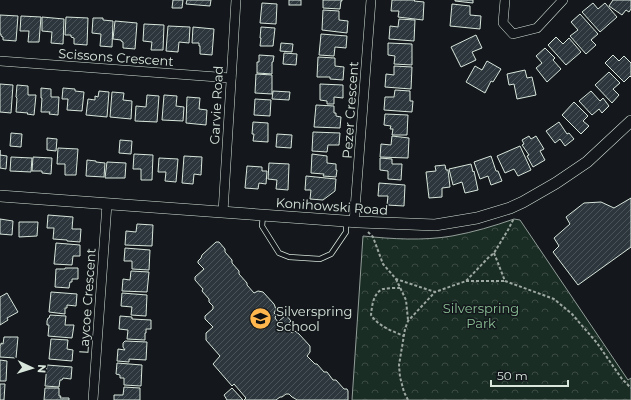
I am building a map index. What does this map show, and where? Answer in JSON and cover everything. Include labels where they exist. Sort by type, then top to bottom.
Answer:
[{"type":"street","name":"Garvie Road","points":[[223,212],[236,0]]},
{"type":"street","name":"Pezer Crescent","points":[[350,221],[371,0]]},
{"type":"street","points":[[505,0],[502,22],[513,34],[537,28],[564,0]]},
{"type":"street","name":"Scissons Crescent","points":[[0,61],[231,78]]},
{"type":"street","name":"Konihowski Road","points":[[0,196],[350,221],[434,225],[477,218],[510,208],[523,202],[556,183],[587,162],[631,121]]},
{"type":"street","name":"Laycoe Crescent","points":[[93,400],[107,204]]},
{"type":"lane","points":[[263,215],[262,226],[279,253],[289,257],[320,259],[331,254],[346,232],[350,221]]},
{"type":"path","points":[[466,280],[494,254],[514,217]]},
{"type":"path","points":[[366,222],[365,229],[373,237],[383,264],[396,279],[406,300],[408,321],[404,336],[400,377],[408,400]]},
{"type":"path","points":[[494,254],[505,281]]},
{"type":"path","points":[[396,279],[435,292]]},
{"type":"path","points":[[408,321],[435,292],[466,280],[505,281],[554,299],[572,314],[597,343],[622,379],[631,388]]},
{"type":"path","points":[[400,288],[384,289],[378,292],[373,302],[371,315],[383,326],[404,336]]},
{"type":"green space","name":"Silverspring Park","points":[[514,219],[520,220],[628,380],[631,378],[631,400],[352,400],[363,236],[408,239],[441,238],[476,231]]},
{"type":"building","points":[[173,0],[183,0],[182,8],[172,8]]},
{"type":"building","points":[[187,0],[211,0],[210,6],[186,4]]},
{"type":"building","points":[[289,0],[301,0],[301,5],[289,5]]},
{"type":"building","points":[[323,0],[342,0],[340,9],[323,8]]},
{"type":"building","points":[[392,0],[415,0],[414,1],[424,2],[423,20],[398,17],[399,11],[391,11]]},
{"type":"building","points":[[473,0],[473,3],[455,1]]},
{"type":"building","points":[[613,0],[631,0],[631,9],[629,12],[626,10],[622,15],[609,6]]},
{"type":"building","points":[[262,3],[277,4],[276,24],[260,23]]},
{"type":"building","points":[[593,3],[598,9],[605,3],[617,17],[600,32],[582,12]]},
{"type":"building","points":[[452,4],[470,6],[470,15],[481,16],[480,29],[450,26]]},
{"type":"building","points":[[323,10],[339,11],[339,20],[348,21],[347,33],[322,30]]},
{"type":"building","points":[[580,14],[598,34],[591,40],[596,45],[586,54],[570,36],[578,30],[571,22]]},
{"type":"building","points":[[0,15],[18,16],[16,41],[3,40],[3,37],[0,34]]},
{"type":"building","points":[[21,16],[41,17],[39,42],[28,42],[29,31],[20,31]]},
{"type":"building","points":[[42,17],[64,19],[63,44],[51,43],[52,32],[42,31]]},
{"type":"building","points":[[66,17],[88,18],[87,45],[74,44],[74,38],[71,37],[71,35],[65,35]]},
{"type":"building","points":[[93,18],[103,18],[103,20],[113,21],[112,47],[100,46],[101,34],[92,33]]},
{"type":"building","points":[[399,19],[415,20],[414,41],[389,39],[390,26],[398,27]]},
{"type":"building","points":[[115,21],[137,23],[135,49],[123,48],[123,42],[121,40],[113,39]]},
{"type":"building","points":[[144,24],[164,25],[163,50],[151,50],[152,42],[143,41]]},
{"type":"building","points":[[168,26],[190,27],[189,43],[179,42],[178,52],[166,51]]},
{"type":"building","points":[[193,27],[214,29],[212,55],[200,54],[199,43],[192,43]]},
{"type":"building","points":[[261,27],[275,28],[273,46],[260,46]]},
{"type":"building","points":[[321,34],[347,36],[346,48],[335,47],[334,56],[319,55]]},
{"type":"building","points":[[476,35],[482,48],[472,52],[476,60],[461,67],[451,47]]},
{"type":"building","points":[[556,37],[563,44],[569,38],[581,52],[566,65],[548,45]]},
{"type":"building","points":[[281,43],[293,44],[292,52],[280,51]]},
{"type":"building","points":[[388,43],[412,44],[412,65],[394,64],[395,56],[388,55]]},
{"type":"building","points":[[545,48],[555,58],[553,60],[561,69],[547,82],[536,68],[542,63],[536,56]]},
{"type":"building","points":[[284,53],[297,54],[296,65],[283,64]]},
{"type":"building","points":[[259,55],[274,56],[272,62],[272,74],[257,73],[257,62],[259,62]]},
{"type":"building","points":[[613,55],[619,61],[624,56],[631,63],[631,77],[630,76],[624,82],[605,63]]},
{"type":"building","points":[[318,57],[335,58],[335,66],[344,67],[343,80],[330,79],[330,77],[317,77]]},
{"type":"building","points":[[487,61],[501,69],[493,82],[491,81],[485,93],[466,82],[475,66],[482,70]]},
{"type":"building","points":[[394,66],[412,67],[411,89],[385,87],[386,74],[394,75]]},
{"type":"building","points":[[525,70],[527,78],[532,77],[536,95],[517,99],[514,84],[509,85],[507,74]]},
{"type":"building","points":[[609,72],[620,83],[613,89],[619,95],[612,103],[595,85]]},
{"type":"building","points":[[256,74],[272,75],[272,94],[255,93]]},
{"type":"building","points":[[0,84],[13,85],[11,113],[0,112]]},
{"type":"building","points":[[320,84],[343,85],[343,98],[334,97],[334,104],[327,104],[327,101],[320,100]]},
{"type":"building","points":[[17,85],[28,86],[28,95],[36,95],[34,115],[16,112]]},
{"type":"building","points":[[41,88],[51,89],[51,97],[59,97],[58,115],[49,114],[50,112],[41,112]]},
{"type":"building","points":[[63,88],[75,89],[75,91],[84,92],[82,111],[67,110],[68,99],[62,99]]},
{"type":"building","points":[[395,90],[410,91],[410,101],[413,101],[412,112],[384,110],[385,97],[394,97]]},
{"type":"building","points":[[99,91],[109,92],[107,117],[86,115],[88,99],[95,100],[95,96],[98,97]]},
{"type":"building","points":[[273,91],[290,92],[289,100],[272,99]]},
{"type":"building","points":[[591,91],[600,101],[603,98],[609,106],[602,113],[599,109],[592,115],[579,101]]},
{"type":"building","points":[[112,92],[124,93],[123,100],[132,101],[131,119],[110,117]]},
{"type":"building","points":[[147,95],[159,96],[157,122],[135,121],[136,106],[146,107]]},
{"type":"building","points":[[164,95],[177,96],[176,106],[184,107],[183,121],[162,120]]},
{"type":"building","points":[[187,97],[200,98],[199,109],[207,110],[206,125],[186,123]]},
{"type":"building","points":[[255,99],[271,100],[270,116],[254,115]]},
{"type":"building","points":[[574,102],[588,116],[583,121],[589,126],[581,134],[562,115]]},
{"type":"building","points":[[316,105],[334,106],[334,113],[336,113],[336,116],[341,117],[340,128],[314,127]]},
{"type":"building","points":[[385,114],[408,115],[407,135],[392,135],[393,129],[390,129],[391,126],[384,125]]},
{"type":"building","points":[[253,122],[268,123],[268,142],[253,141]]},
{"type":"building","points":[[559,122],[567,134],[569,133],[574,139],[565,146],[560,139],[555,143],[546,131]]},
{"type":"building","points":[[313,132],[340,133],[339,145],[328,145],[327,152],[312,151]]},
{"type":"building","points":[[11,133],[22,134],[21,147],[10,146]]},
{"type":"building","points":[[277,134],[292,135],[291,148],[276,147]]},
{"type":"building","points":[[392,136],[409,138],[408,158],[380,157],[381,144],[391,145]]},
{"type":"building","points":[[529,136],[531,139],[536,136],[544,149],[540,151],[545,160],[533,167],[527,156],[529,155],[522,145],[524,144],[522,140]]},
{"type":"building","points":[[47,138],[57,139],[56,151],[47,150]]},
{"type":"building","points":[[120,140],[132,141],[131,154],[119,153]]},
{"type":"building","points":[[520,146],[531,170],[518,176],[514,169],[505,173],[497,156]]},
{"type":"building","points":[[58,148],[78,149],[76,175],[65,175],[65,164],[57,164]]},
{"type":"building","points":[[134,154],[153,155],[152,180],[141,180],[141,169],[133,169]]},
{"type":"building","points":[[312,154],[327,156],[327,163],[336,164],[336,177],[311,173]]},
{"type":"building","points":[[0,155],[7,156],[6,169],[0,168]]},
{"type":"building","points":[[184,156],[202,157],[201,175],[194,174],[193,184],[182,183]]},
{"type":"building","points":[[491,156],[496,171],[498,171],[502,181],[491,185],[488,176],[480,179],[474,162]]},
{"type":"building","points":[[11,157],[32,158],[31,172],[10,171]]},
{"type":"building","points":[[33,157],[52,158],[51,174],[42,173],[42,171],[32,171]]},
{"type":"building","points":[[159,158],[178,159],[176,182],[165,181],[166,172],[158,172]]},
{"type":"building","points":[[380,158],[392,159],[392,164],[402,164],[401,180],[388,179],[388,171],[380,170]]},
{"type":"building","points":[[87,160],[105,163],[104,177],[86,176]]},
{"type":"building","points":[[107,162],[126,163],[125,178],[105,178]]},
{"type":"building","points":[[269,163],[289,164],[288,190],[276,189],[277,180],[268,179]]},
{"type":"building","points":[[471,164],[478,190],[465,193],[462,182],[453,185],[449,169]]},
{"type":"building","points":[[445,165],[446,170],[448,170],[450,187],[442,188],[442,197],[429,198],[426,172],[436,171],[435,166]]},
{"type":"building","points":[[247,166],[262,167],[262,171],[267,171],[266,184],[259,183],[258,189],[245,188]]},
{"type":"building","points":[[306,176],[336,179],[335,191],[323,200],[310,199],[311,190],[305,190]]},
{"type":"building","points":[[379,183],[405,185],[404,206],[387,205],[388,196],[378,196]]},
{"type":"building","points":[[631,198],[631,247],[578,285],[553,252],[559,246],[554,238],[570,224],[566,217],[584,203],[601,202],[614,208]]},
{"type":"building","points":[[48,215],[73,217],[72,229],[81,229],[80,242],[53,239],[54,228],[47,228]]},
{"type":"building","points":[[0,219],[13,221],[12,235],[0,234]]},
{"type":"building","points":[[19,222],[38,222],[37,236],[19,237]]},
{"type":"building","points":[[137,224],[153,225],[152,246],[125,245],[126,231],[136,232]]},
{"type":"building","points":[[216,242],[219,242],[225,249],[225,252],[232,260],[232,263],[239,271],[239,274],[254,293],[258,291],[263,292],[274,304],[276,309],[274,313],[276,315],[275,318],[278,322],[286,315],[291,321],[283,328],[292,333],[295,331],[310,346],[310,352],[307,356],[324,372],[327,372],[333,380],[336,380],[344,389],[347,389],[348,400],[297,400],[289,394],[286,394],[276,400],[244,400],[246,398],[234,384],[232,386],[213,364],[220,356],[206,340],[206,333],[213,327],[205,319],[205,316],[213,309],[213,306],[202,291],[203,289],[195,280],[195,277],[204,269],[198,261],[202,255]]},
{"type":"building","points":[[56,243],[80,245],[80,256],[73,256],[72,265],[54,264]]},
{"type":"building","points":[[125,248],[150,250],[149,270],[132,269],[132,261],[124,261]]},
{"type":"building","points":[[78,268],[78,279],[72,279],[69,288],[55,287],[56,269]]},
{"type":"building","points":[[131,271],[149,272],[147,292],[122,291],[123,279],[130,280]]},
{"type":"building","points":[[51,292],[77,294],[76,306],[67,305],[67,308],[65,308],[65,314],[49,312]]},
{"type":"building","points":[[7,293],[18,312],[7,318],[8,320],[0,325],[0,297]]},
{"type":"building","points":[[122,293],[147,295],[146,316],[131,315],[132,307],[121,306]]},
{"type":"building","points":[[50,315],[66,316],[65,325],[74,325],[72,338],[48,336],[49,325],[47,325],[47,321]]},
{"type":"building","points":[[120,316],[132,317],[132,319],[151,320],[151,329],[146,329],[145,340],[127,339],[128,330],[119,329]]},
{"type":"building","points":[[4,337],[18,337],[16,358],[0,357],[0,345],[1,343],[3,344]]},
{"type":"building","points":[[51,339],[68,340],[67,349],[73,350],[72,361],[49,359]]},
{"type":"building","points":[[125,341],[147,342],[146,360],[129,359],[129,362],[117,361],[118,349],[125,350],[123,343]]},
{"type":"building","points":[[0,360],[7,361],[6,381],[0,381]]},
{"type":"building","points":[[117,363],[142,365],[141,386],[124,385],[124,378],[120,378],[120,375],[116,374]]},
{"type":"building","points":[[47,365],[72,367],[71,379],[63,378],[60,380],[59,387],[45,386]]},
{"type":"building","points":[[0,384],[5,384],[4,400],[0,400]]},
{"type":"building","points":[[124,387],[140,388],[140,400],[114,400],[114,395],[123,395]]},
{"type":"building","points":[[45,388],[59,388],[60,398],[69,398],[69,400],[44,400]]},
{"type":"building","points":[[232,388],[243,400],[227,400],[224,395]]},
{"type":"place","name":"Silverspring School","points":[[261,318]]}]
